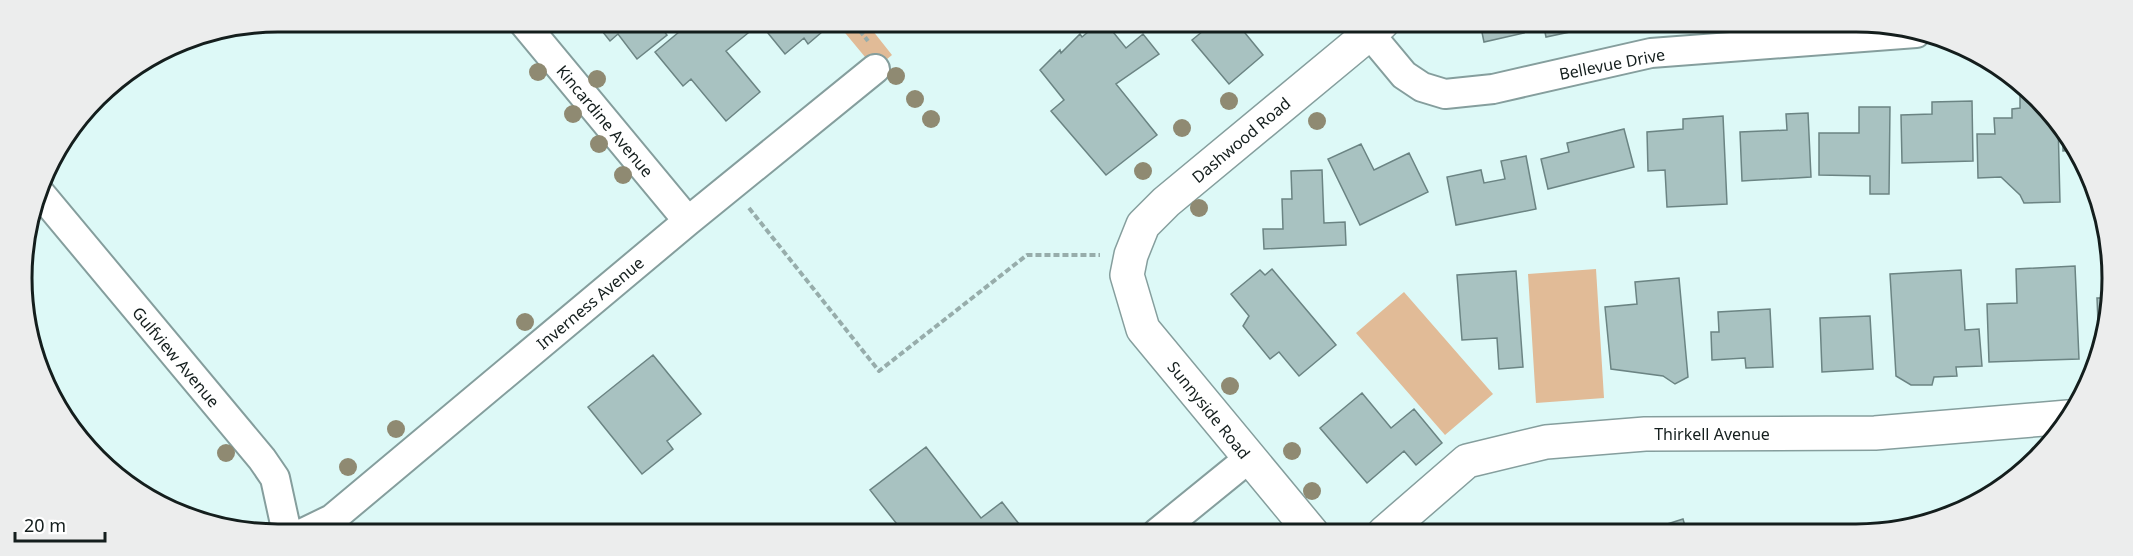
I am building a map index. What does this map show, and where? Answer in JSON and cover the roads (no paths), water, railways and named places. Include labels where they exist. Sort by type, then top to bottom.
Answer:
[{"type":"street","name":"Kincardine Avenue","points":[[531,32],[688,221]]},
{"type":"street","name":"Dashwood Road","points":[[1129,265],[1143,225],[1166,202],[1371,32]]},
{"type":"street","name":"Bellevue Drive","points":[[1378,32],[1404,75],[1422,87],[1445,94],[1493,89],[1651,53],[1893,35]]},
{"type":"street","name":"Inverness Avenue","points":[[322,524],[332,519],[688,221],[875,69]]},
{"type":"street","name":"Gulfview Avenue","points":[[45,200],[262,459],[275,478],[285,524]]},
{"type":"street","name":"Sunnyside Road","points":[[1129,265],[1143,329],[1248,459],[1304,524]]},
{"type":"street","name":"Thirkell Avenue","points":[[1394,524],[1467,461],[1546,442],[1645,434],[1875,433],[2058,418]]},
{"type":"street","points":[[1168,524],[1248,459]]}]
